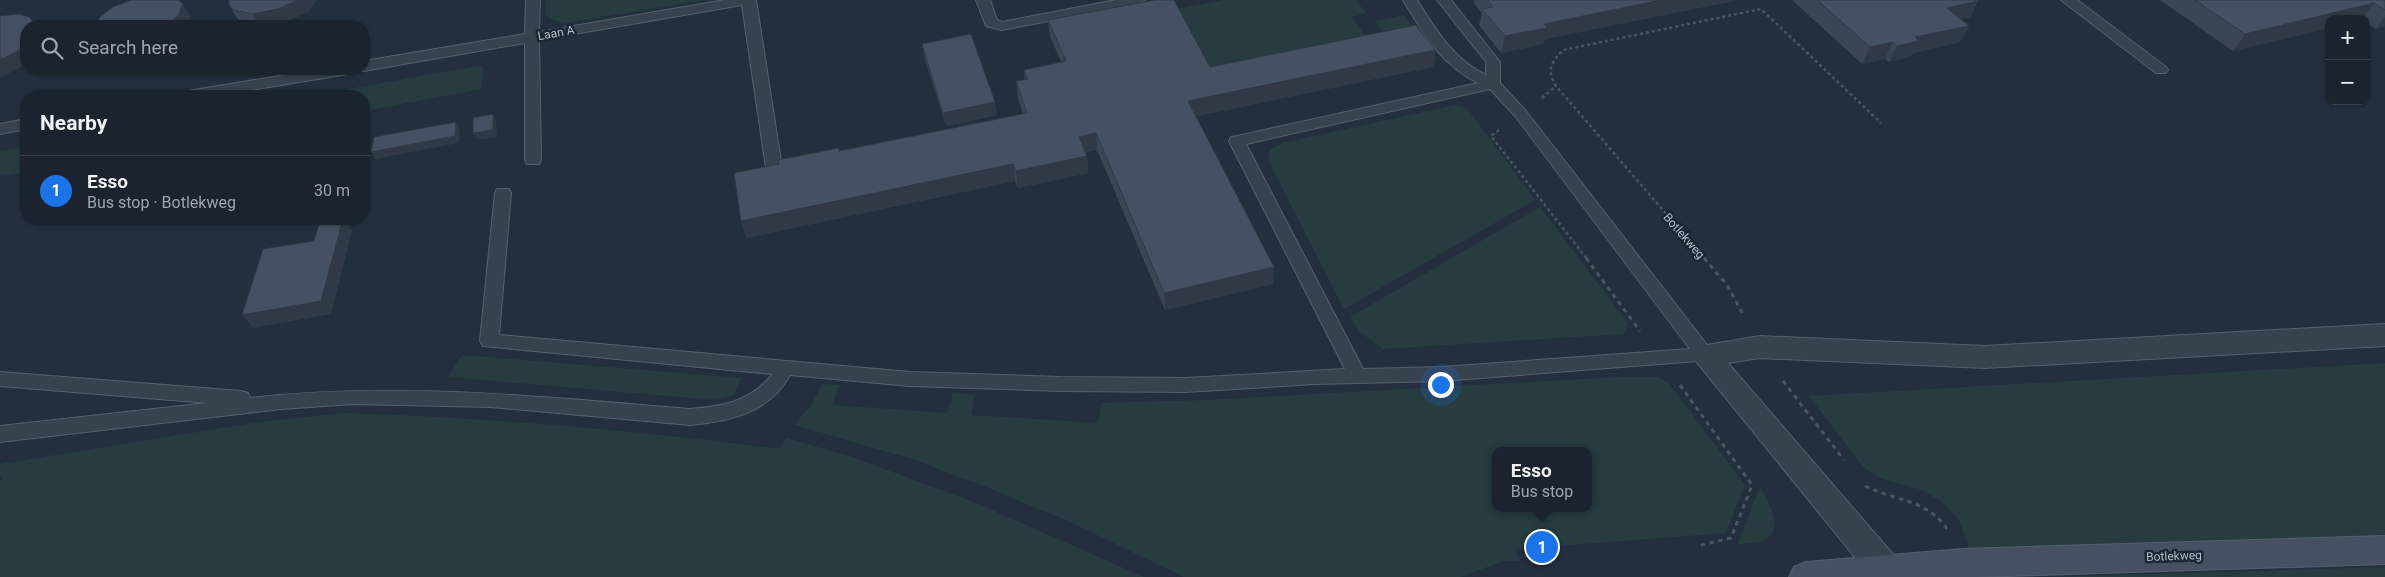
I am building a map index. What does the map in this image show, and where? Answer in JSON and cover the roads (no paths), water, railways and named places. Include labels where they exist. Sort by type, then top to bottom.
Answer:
[{"type":"main road","name":"Botlekweg","points":[[1806,577],[1887,573],[1963,563],[2385,550]]},
{"type":"street","points":[[1705,355],[1760,347],[1986,357],[2385,335]]},
{"type":"street","points":[[1705,355],[1887,573]]},
{"type":"lane","points":[[533,0],[531,96],[533,160]]},
{"type":"lane","points":[[748,0],[774,168]]},
{"type":"lane","name":"Laan A","points":[[370,65],[748,0]]},
{"type":"lane","points":[[983,0],[991,23],[1002,26],[1138,0]]},
{"type":"lane","points":[[1410,0],[1437,43],[1453,56],[1464,70],[1493,84],[1521,114],[1705,355]]},
{"type":"lane","points":[[1444,0],[1493,62],[1493,84]]},
{"type":"lane","points":[[2068,0],[2161,70]]},
{"type":"lane","points":[[224,90],[312,75]]},
{"type":"lane","points":[[1357,375],[1237,141],[1493,84]]},
{"type":"lane","points":[[0,129],[20,125]]},
{"type":"lane","points":[[503,193],[489,341],[910,379],[1026,384],[1186,385],[1357,375],[1442,374],[1705,355]]},
{"type":"lane","points":[[0,434],[282,402],[353,398],[491,400],[690,417],[717,415],[737,411],[752,404],[780,379],[785,367]]},
{"type":"lane","points":[[0,380],[282,402]]},
{"type":"place","name":"Esso","points":[[1542,547]]}]
